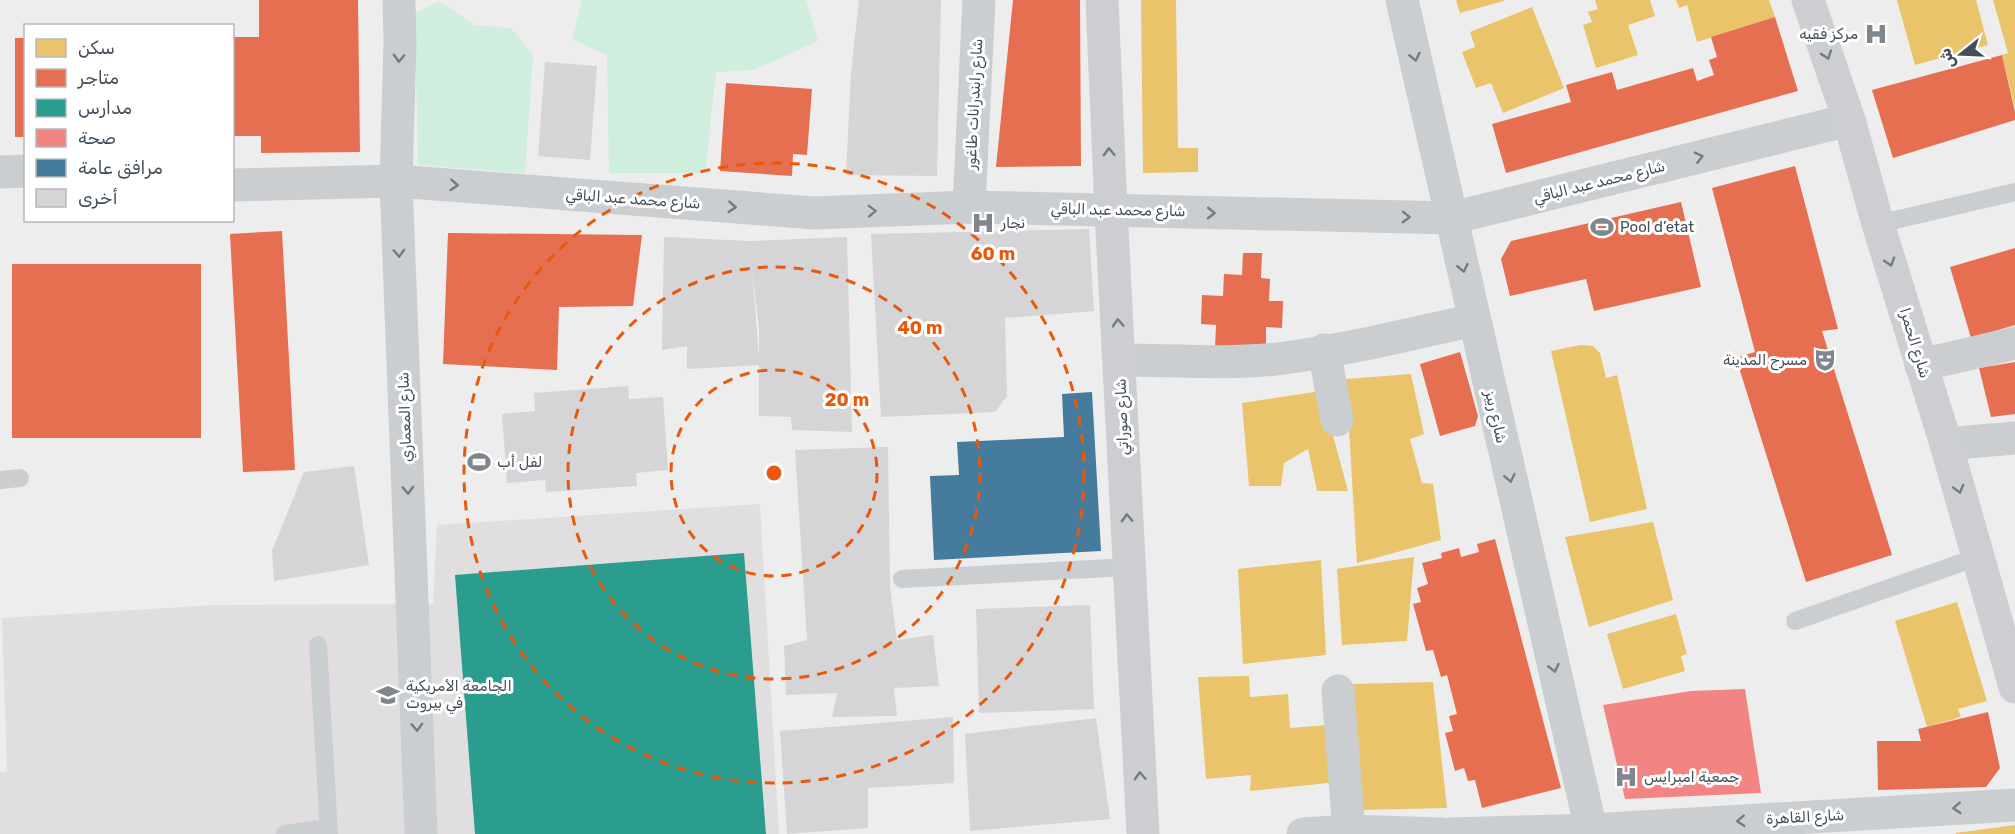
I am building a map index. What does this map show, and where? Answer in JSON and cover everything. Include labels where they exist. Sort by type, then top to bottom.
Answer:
[{"type":"street","name":"شارع المعماري","points":[[399,0],[396,171],[421,834]]},
{"type":"street","name":"شارع رابندرانات طاغور","points":[[969,207],[979,0]]},
{"type":"street","name":"شارع صوراتي","points":[[1102,0],[1143,834]]},
{"type":"street","name":"شارع ربيز","points":[[1402,0],[1591,832]]},
{"type":"street","name":"شارع الحمرا","points":[[1808,0],[1848,120],[1946,444],[2015,687]]},
{"type":"street","name":"شارع محمد عبد الباقي","points":[[234,165],[396,171],[814,213],[969,207],[1452,218],[1848,120]]},
{"type":"street","points":[[0,172],[24,171]]},
{"type":"street","name":"شارع محمد عبد الباقي","points":[[234,184],[396,171]]},
{"type":"street","points":[[0,190],[24,190]]},
{"type":"street","points":[[1120,360],[1245,361],[1285,358],[1388,340],[1474,320]]},
{"type":"street","points":[[1921,364],[2015,343]]},
{"type":"street","points":[[1324,350],[1337,420]]},
{"type":"street","points":[[1946,444],[2015,438]]},
{"type":"street","points":[[1338,691],[1349,831]]},
{"type":"street","name":"شارع القاهرة","points":[[1450,834],[1591,832],[2015,805]]},
{"type":"street","points":[[1303,834],[1349,831],[1442,834]]},
{"type":"lane","points":[[1878,224],[2015,192]]},
{"type":"lane","points":[[0,480],[20,478]]},
{"type":"lane","points":[[1795,621],[1978,556]]},
{"type":"lane","points":[[902,579],[1129,567]]},
{"type":"lane","points":[[285,834],[328,831],[318,645]]},
{"type":"shaded area","name":"الجامعة الأمريكية في بيروت","points":[[760,504],[779,834],[0,834],[0,772],[7,771],[2,618],[216,605],[433,604],[437,525]]},
{"type":"green space","points":[[582,0],[806,0],[818,41],[754,70],[716,72],[705,173],[609,173],[607,55],[572,39]]},
{"type":"green space","points":[[439,1],[475,25],[511,28],[533,55],[525,173],[418,165],[415,13]]},
{"type":"building: سكن","points":[[1141,0],[1176,0],[1178,148],[1198,148],[1198,172],[1143,173]]},
{"type":"building: سكن","points":[[1456,0],[1504,0],[1504,1],[1460,13]]},
{"type":"building: سكن","points":[[1595,0],[1650,0],[1655,16],[1628,25],[1638,55],[1596,68],[1583,25],[1592,22],[1588,12],[1598,9]]},
{"type":"building: سكن","points":[[1676,0],[1769,0],[1775,17],[1697,42],[1687,5],[1679,8]]},
{"type":"building: سكن","points":[[1897,0],[1976,0],[1988,45],[1915,65]]},
{"type":"building: سكن","points":[[1993,0],[2015,0],[2015,108],[2002,55],[2008,53]]},
{"type":"building: سكن","points":[[1532,7],[1564,88],[1503,113],[1491,83],[1476,88],[1462,52],[1475,47],[1470,32]]},
{"type":"building: سكن","points":[[1580,345],[1593,346],[1600,353],[1606,378],[1617,375],[1647,509],[1590,522],[1551,351]]},
{"type":"building: سكن","points":[[1411,374],[1424,434],[1410,439],[1422,483],[1433,484],[1441,540],[1357,563],[1346,379]]},
{"type":"building: سكن","points":[[1321,391],[1348,491],[1317,491],[1308,449],[1284,463],[1281,486],[1249,486],[1242,403]]},
{"type":"building: سكن","points":[[1653,522],[1673,600],[1589,627],[1565,537]]},
{"type":"building: سكن","points":[[1414,557],[1407,641],[1342,645],[1337,569]]},
{"type":"building: سكن","points":[[1321,560],[1326,655],[1243,664],[1238,569]]},
{"type":"building: سكن","points":[[1957,602],[1987,701],[1958,709],[1961,717],[1927,727],[1895,621]]},
{"type":"building: سكن","points":[[1676,614],[1687,654],[1681,656],[1685,671],[1623,689],[1607,634]]},
{"type":"building: سكن","points":[[1249,676],[1250,697],[1288,694],[1290,728],[1341,724],[1338,782],[1250,791],[1251,775],[1206,779],[1198,677]]},
{"type":"building: سكن","points":[[1433,682],[1447,808],[1361,810],[1351,684]]},
{"type":"building: سكن","points":[[2015,825],[2015,834],[1956,834],[1956,833]]},
{"type":"building: متاجر","points":[[259,0],[358,0],[360,152],[261,153],[261,136],[234,136],[234,37],[259,37]]},
{"type":"building: متاجر","points":[[1013,0],[1080,0],[1081,166],[996,167]]},
{"type":"building: متاجر","points":[[1775,17],[1798,91],[1506,173],[1492,124],[1571,102],[1566,85],[1612,72],[1617,90],[1693,68],[1697,81],[1714,75],[1709,60],[1717,57],[1711,37]]},
{"type":"building: متاجر","points":[[15,38],[24,38],[24,137],[15,137]]},
{"type":"building: متاجر","points":[[2002,55],[2015,120],[1893,158],[1872,90]]},
{"type":"building: متاجر","points":[[726,83],[812,89],[807,155],[793,154],[792,176],[720,171]]},
{"type":"building: متاجر","points":[[1795,166],[1838,329],[1822,331],[1892,555],[1806,582],[1736,358],[1755,352],[1712,188]]},
{"type":"building: متاجر","points":[[1681,202],[1701,287],[1594,311],[1586,279],[1510,296],[1501,259],[1511,241]]},
{"type":"building: متاجر","points":[[282,231],[295,470],[243,472],[230,234]]},
{"type":"building: متاجر","points":[[448,233],[642,235],[633,306],[559,307],[557,370],[443,364]]},
{"type":"building: متاجر","points":[[2015,248],[2015,325],[1971,338],[1950,267]]},
{"type":"building: متاجر","points":[[1243,253],[1262,253],[1261,278],[1270,279],[1269,301],[1283,301],[1282,328],[1266,327],[1266,351],[1215,348],[1216,325],[1201,324],[1202,295],[1223,296],[1224,274],[1242,275]]},
{"type":"building: متاجر","points":[[12,264],[201,264],[201,438],[12,438]]},
{"type":"building: متاجر","points":[[1460,352],[1478,416],[1475,426],[1440,436],[1420,364]]},
{"type":"building: متاجر","points":[[2015,362],[2015,414],[1991,417],[1979,368]]},
{"type":"building: متاجر","points":[[1495,539],[1561,788],[1482,808],[1475,780],[1468,781],[1464,768],[1455,771],[1445,733],[1453,731],[1449,716],[1457,714],[1447,675],[1441,677],[1433,650],[1426,651],[1413,604],[1421,602],[1417,588],[1428,584],[1422,563],[1442,558],[1441,553],[1459,548],[1461,557],[1479,552],[1477,544]]},
{"type":"building: متاجر","points":[[1988,712],[2000,768],[1986,787],[1878,790],[1877,741],[1921,741],[1918,729]]},
{"type":"building: مدارس","points":[[744,553],[766,834],[475,834],[455,575]]},
{"type":"building: صحة","points":[[1745,689],[1761,793],[1625,799],[1603,705],[1691,691]]},
{"type":"building: مرافق عامة","points":[[1092,392],[1101,551],[934,560],[930,476],[959,475],[957,442],[1064,437],[1062,394]]},
{"type":"building: أخرى","points":[[859,0],[941,0],[937,176],[846,175],[851,73]]},
{"type":"building: أخرى","points":[[545,62],[597,66],[590,160],[538,156]]},
{"type":"building: أخرى","points":[[1089,229],[1094,311],[1005,318],[1007,396],[995,412],[881,417],[871,234]]},
{"type":"building: أخرى","points":[[664,237],[750,241],[847,237],[852,432],[792,430],[791,417],[759,416],[759,365],[687,369],[687,346],[662,350]],"holes":[[[752,269],[759,329],[759,358]]]},
{"type":"building: أخرى","points":[[628,386],[629,399],[663,397],[668,470],[636,473],[637,486],[546,492],[545,480],[507,483],[502,414],[535,411],[534,393]]},
{"type":"building: أخرى","points":[[888,447],[890,588],[897,640],[933,635],[939,686],[894,688],[897,716],[832,717],[837,693],[786,695],[784,646],[807,640],[795,450]]},
{"type":"building: أخرى","points":[[354,466],[369,565],[274,581],[272,551],[304,472]]},
{"type":"building: أخرى","points":[[1090,605],[1094,709],[979,713],[976,609]]},
{"type":"building: أخرى","points":[[953,717],[954,783],[868,788],[868,828],[787,834],[780,731]]},
{"type":"building: أخرى","points":[[1096,718],[1110,819],[970,831],[965,734]]},
{"type":"place","name":"مركز فقيه","points":[[1876,34]]},
{"type":"place","name":"نجار","points":[[983,223]]},
{"type":"place","name":"Pool d’etat","points":[[1602,227]]},
{"type":"place","name":"مسرح المدينة","points":[[1825,360]]},
{"type":"place","name":"لفل أب","points":[[479,462]]},
{"type":"place","name":"الجامعة الأمريكية في بيروت","points":[[388,695]]},
{"type":"place","name":"جمعية امبرايس","points":[[1626,777]]}]
